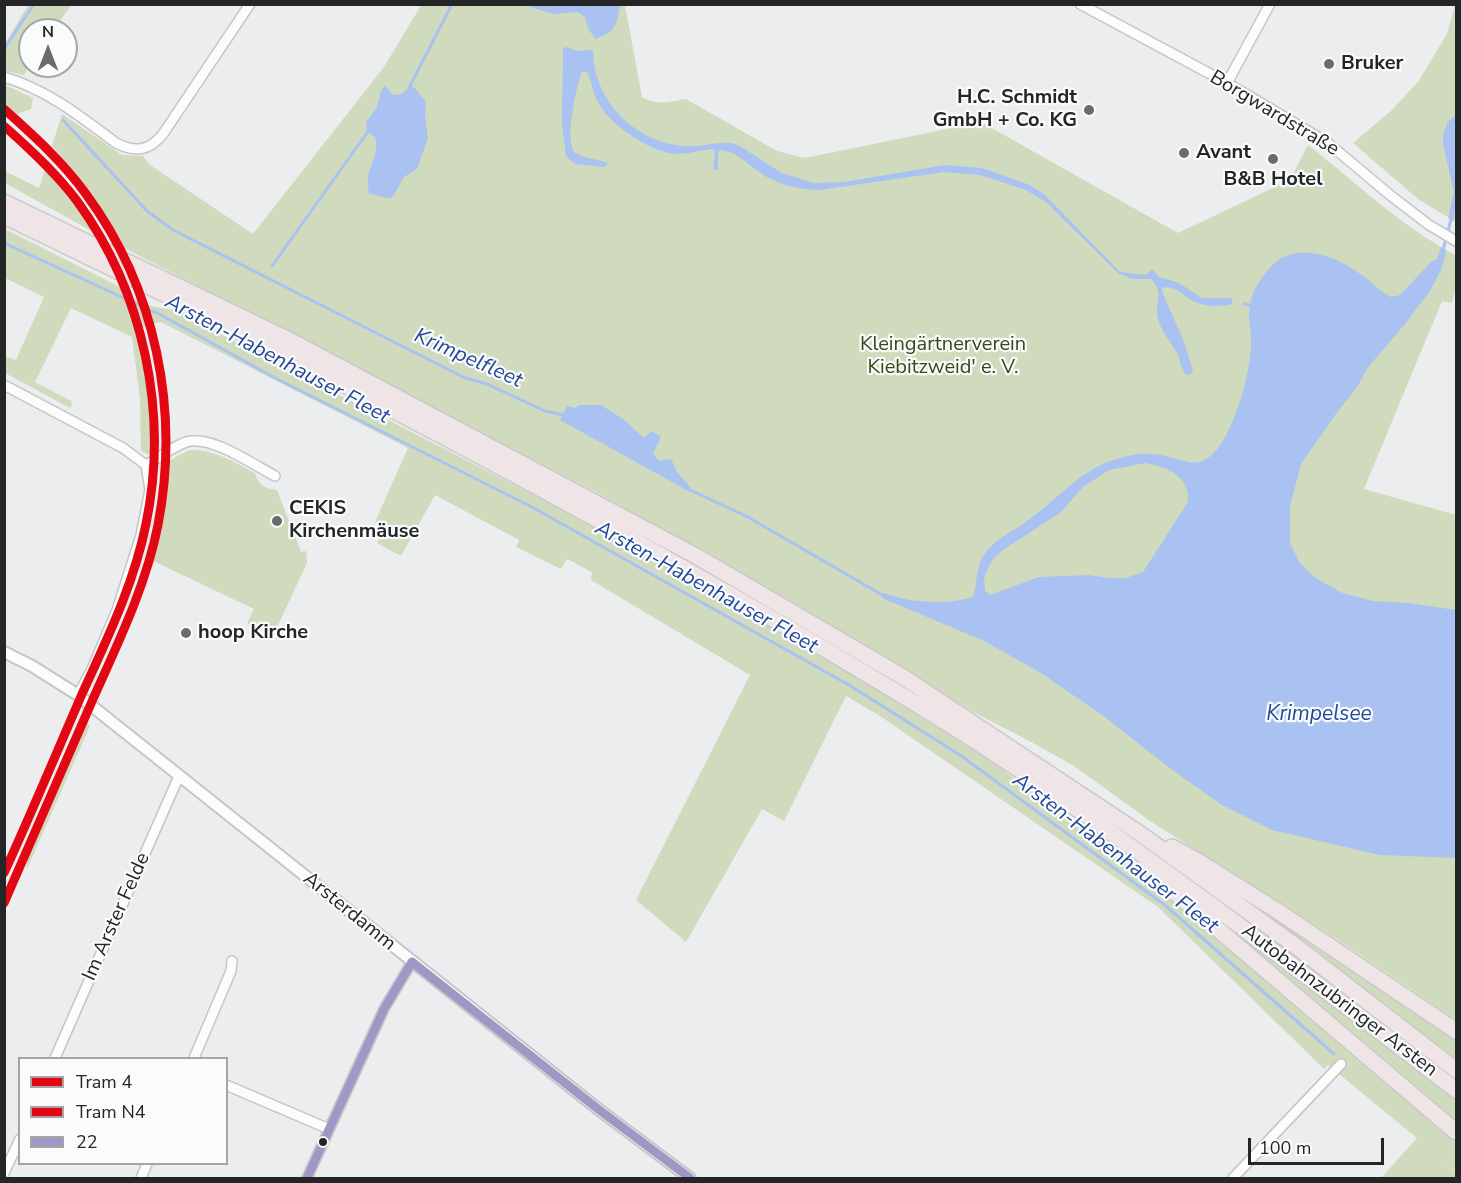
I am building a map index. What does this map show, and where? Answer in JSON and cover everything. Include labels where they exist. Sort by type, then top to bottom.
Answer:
[{"type":"highway","points":[[4,194],[30,214]]},
{"type":"highway","name":"Autobahnzubringer Arsten","points":[[4,202],[293,342],[696,555],[903,677],[1142,835],[1293,944],[1456,1070]]},
{"type":"highway","name":"Autobahnzubringer Arsten","points":[[4,216],[316,369],[591,515],[845,660],[962,732],[1130,845],[1287,960],[1456,1090]]},
{"type":"highway","points":[[1142,835],[1198,861],[1386,982],[1456,1031]]},
{"type":"highway","points":[[1130,845],[1157,877],[1456,1132]]},
{"type":"street","points":[[4,78],[29,86],[56,99],[126,148],[146,148],[154,144],[163,134],[250,4]]},
{"type":"street","name":"Borgwardstraße","points":[[1080,4],[1227,83],[1328,142],[1389,195],[1435,229],[1456,241]]},
{"type":"street","points":[[1227,83],[1270,4]]},
{"type":"street","points":[[4,385],[123,448],[146,465],[150,490],[138,547],[110,626],[78,695]]},
{"type":"street","points":[[146,465],[185,442],[197,440],[212,443],[276,476]]},
{"type":"street","name":"Arsterdamm","points":[[4,652],[47,674],[78,695],[598,1110],[690,1179]]},
{"type":"street","name":"Im Arster Felde","points":[[56,1057],[179,776]]},
{"type":"street","points":[[195,1057],[228,980],[232,961]]},
{"type":"street","points":[[307,1179],[384,1009],[412,962]]},
{"type":"street","points":[[1233,1179],[1341,1064]]},
{"type":"street","points":[[228,1085],[329,1129]]},
{"type":"street","points":[[4,1173],[16,1155]]},
{"type":"street","points":[[141,1179],[147,1165]]},
{"type":"green space","name":"Kleingärtnerverein Kiebitzweid' e. V.","points":[[422,4],[625,5],[642,97],[648,100],[664,103],[686,99],[777,151],[805,158],[981,122],[1178,233],[1290,180],[1308,145],[1398,218],[1456,255],[1456,286],[1452,303],[1442,301],[1364,489],[1456,515],[1456,1020],[1341,942],[1150,821],[1074,766],[975,713],[821,619],[598,493],[126,249],[92,195],[52,146],[62,114],[122,155],[143,156],[150,165],[253,234],[384,67]]},
{"type":"green space","points":[[28,5],[71,5],[62,18],[20,18]]},
{"type":"green space","points":[[1455,5],[1456,222],[1418,199],[1353,143],[1391,111],[1418,82],[1447,34]]},
{"type":"green space","points":[[18,22],[18,74],[5,71],[5,44]]},
{"type":"green space","points":[[5,85],[33,98],[31,109],[17,114],[5,104]]},
{"type":"green space","points":[[48,160],[93,217],[106,239],[5,183],[5,171],[39,188]]},
{"type":"green space","points":[[5,229],[128,291],[142,303],[174,310],[614,536],[855,676],[988,759],[1106,846],[1456,1141],[1456,1171],[1444,1163],[1456,1172],[1456,1178],[1381,1178],[1417,1138],[1328,1065],[1324,1069],[1158,907],[880,716],[846,696],[784,821],[762,809],[686,942],[636,900],[750,675],[591,580],[592,572],[567,559],[561,569],[516,547],[519,540],[435,495],[401,556],[377,543],[385,527],[375,522],[408,448],[161,322],[142,327],[151,374],[156,420],[157,452],[149,455],[141,451],[140,399],[132,337],[71,308],[35,382],[71,401],[70,408],[5,373],[4,356],[16,360],[44,297],[5,278]]},
{"type":"green space","points":[[189,450],[215,454],[231,461],[255,473],[263,486],[277,490],[301,552],[306,551],[307,563],[273,636],[247,624],[254,609],[151,560],[162,521],[169,461]]},
{"type":"green space","points":[[71,710],[77,715],[16,854],[8,859]]},
{"type":"green space","points":[[87,723],[90,726],[27,869],[27,859]]},
{"type":"green space","points":[[1254,900],[1456,1036],[1456,1063],[1251,905]]},
{"type":"green space","points":[[1228,923],[1456,1098],[1456,1123],[1226,926]]},
{"type":"water","points":[[620,4],[614,26],[607,34],[595,39],[588,28],[585,17],[578,12],[553,14],[524,5]]},
{"type":"water","points":[[568,47],[576,51],[593,50],[600,86],[609,101],[633,127],[666,143],[696,146],[731,143],[738,145],[782,173],[814,183],[844,182],[945,165],[982,168],[1030,185],[1045,195],[1120,272],[1146,275],[1152,269],[1159,277],[1179,283],[1202,298],[1231,298],[1233,304],[1218,306],[1202,304],[1174,289],[1162,288],[1193,370],[1190,375],[1186,375],[1158,319],[1158,294],[1151,279],[1132,279],[1118,273],[1046,202],[1026,190],[980,175],[944,172],[820,190],[807,189],[775,181],[734,154],[720,150],[718,170],[713,169],[715,151],[713,149],[681,154],[666,152],[655,149],[622,129],[604,112],[595,96],[588,73],[582,71],[572,114],[572,147],[579,155],[608,163],[605,167],[575,164],[566,156],[562,124],[563,48]]},
{"type":"water","points":[[385,86],[393,95],[402,94],[410,86],[415,88],[426,102],[428,138],[417,169],[404,177],[395,194],[389,198],[369,193],[368,182],[376,147],[375,137],[367,132],[366,122],[377,107],[381,91]]},
{"type":"water","points":[[1456,114],[1456,207],[1453,221],[1448,218],[1454,192],[1443,144],[1443,134],[1448,122]]},
{"type":"water","name":"Krimpelsee","points":[[1441,247],[1446,250],[1442,268],[1430,291],[1369,366],[1357,387],[1301,464],[1290,506],[1290,543],[1300,563],[1314,577],[1342,593],[1373,601],[1456,610],[1456,858],[1380,855],[1272,830],[1222,805],[1171,769],[1102,715],[1041,673],[984,641],[882,598],[884,593],[929,602],[963,600],[973,597],[980,563],[991,546],[1095,468],[1116,459],[1138,454],[1159,454],[1195,463],[1212,455],[1231,426],[1245,384],[1251,345],[1249,310],[1254,291],[1272,266],[1283,257],[1306,253],[1332,258],[1353,269],[1391,297],[1400,295],[1432,261],[1437,259]],"holes":[[[1145,463],[1169,470],[1179,477],[1187,489],[1188,502],[1143,572],[1126,578],[1088,575],[1039,577],[990,595],[985,591],[984,577],[992,560],[1003,550],[1061,512],[1083,487],[1109,470]]]},
{"type":"water","name":"Krimpelfleet","points":[[579,405],[601,405],[623,419],[644,438],[652,431],[661,437],[653,454],[660,461],[671,459],[677,472],[691,488],[690,492],[560,420],[567,406],[575,408]]},
{"type":"waterway","name":"Krimpelfleet","points":[[4,49],[34,4]]},
{"type":"waterway","points":[[409,88],[452,4]]},
{"type":"waterway","name":"Krimpelfleet","points":[[63,120],[147,211],[173,230],[465,378],[487,384],[545,411],[563,415]]},
{"type":"waterway","points":[[272,266],[369,130]]},
{"type":"waterway","points":[[1443,250],[1452,216]]},
{"type":"waterway","name":"Arsten-Habenhauser Fleet","points":[[4,243],[161,315],[279,380],[530,506],[849,685],[960,755],[1166,906],[1334,1054]]},
{"type":"waterway","points":[[1244,304],[1250,305]]},
{"type":"waterway","name":"Krimpelfleet","points":[[688,489],[746,516],[884,596]]},
{"type":"tram line","name":"4","points":[[4,109],[48,150],[77,182],[110,231],[130,270],[145,310],[156,352],[163,395],[166,438],[164,482],[158,525],[139,592],[4,903]]},
{"type":"tram line","name":"N4","points":[[4,126],[52,171],[77,201],[100,237],[119,275],[134,314],[145,355],[152,397],[154,440],[152,482],[146,524],[127,590],[4,873]]},
{"type":"transit line","name":"22","points":[[412,962],[598,1109],[690,1178]]},
{"type":"transit line","name":"22","points":[[307,1178],[384,1009],[412,962]]},
{"type":"place","name":"Bruker","points":[[1329,64]]},
{"type":"place","name":"H.C. Schmidt GmbH + Co. KG","points":[[1089,110]]},
{"type":"place","name":"Avant","points":[[1184,153]]},
{"type":"place","name":"B&B Hotel","points":[[1273,159]]},
{"type":"place","name":"CEKIS Kirchenmäuse","points":[[277,521]]},
{"type":"place","name":"hoop Kirche","points":[[186,633]]}]
